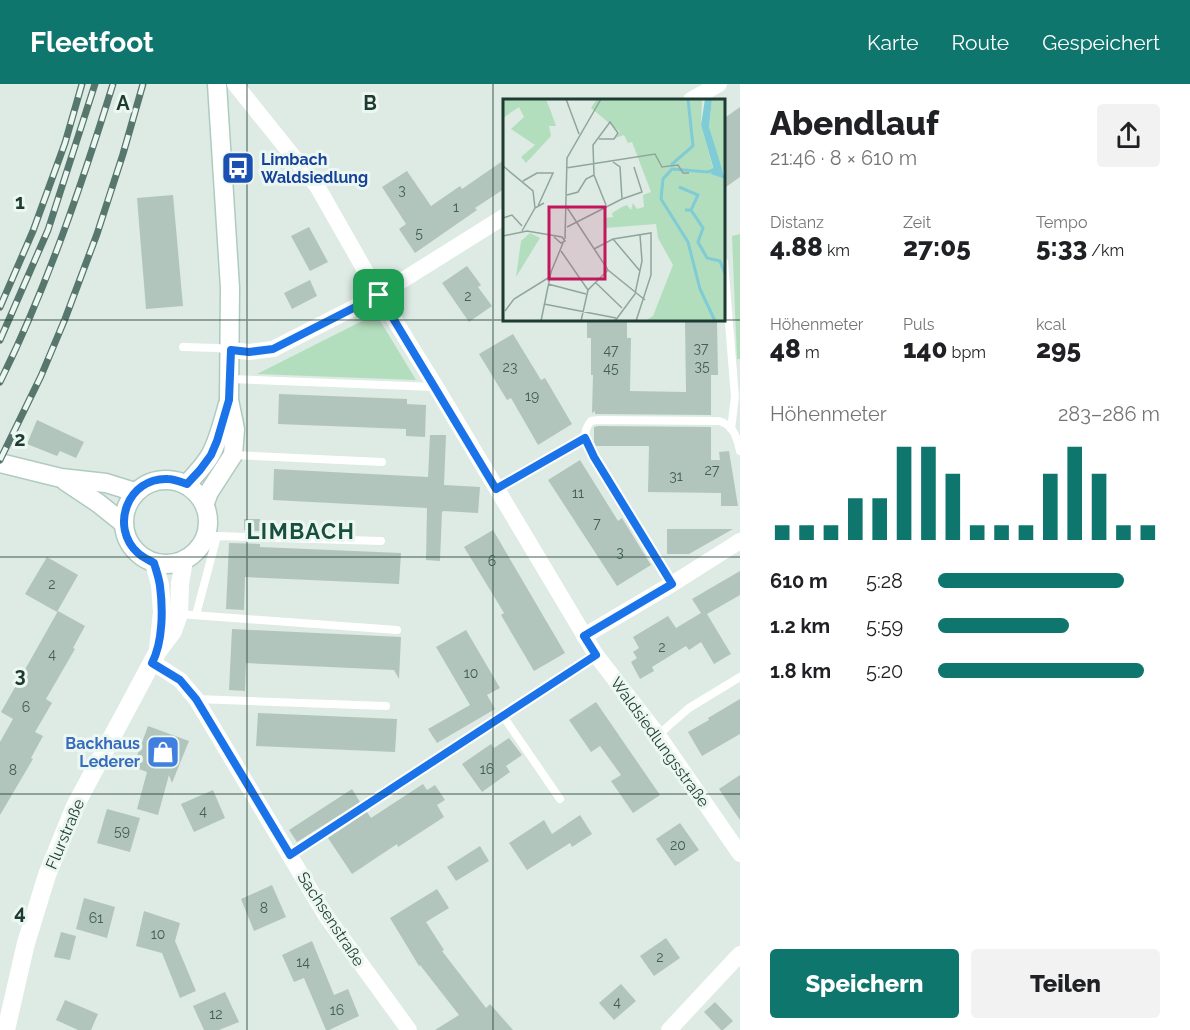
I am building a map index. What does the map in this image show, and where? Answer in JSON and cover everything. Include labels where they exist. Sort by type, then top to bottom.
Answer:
[{"type":"main road","points":[[187,484],[211,455],[229,400],[230,288],[217,84]]},
{"type":"main road","points":[[205,502],[233,455],[235,429],[229,400]]},
{"type":"main road","points":[[6,464],[60,478],[106,483],[135,492]]},
{"type":"main road","points":[[60,478],[98,502],[123,523]]},
{"type":"main road","points":[[169,479],[187,484],[205,502],[209,517],[207,534],[198,550],[184,560],[170,564],[154,563],[138,554],[128,540],[123,523],[126,506],[135,492],[151,482],[169,479]]},
{"type":"main road","name":"Flurstraße","points":[[6,1030],[5,1014],[26,943],[44,887],[75,806],[155,657],[188,614],[180,584],[184,560]]},
{"type":"main road","name":"Flurstraße","points":[[154,563],[160,585],[162,612],[155,657]]},
{"type":"street","name":"Waldsiedlungsstraße","points":[[235,84],[317,186],[379,295],[596,655],[658,735],[740,854]]},
{"type":"street","points":[[693,99],[719,84]]},
{"type":"street","points":[[231,350],[249,352],[273,349],[379,295],[503,217]]},
{"type":"street","points":[[584,636],[740,541]]},
{"type":"street","name":"Sachsenstraße","points":[[155,657],[180,680],[196,699],[326,916],[409,1030]]},
{"type":"street","points":[[669,1030],[740,954]]},
{"type":"lane","points":[[725,274],[735,396],[731,429]]},
{"type":"lane","points":[[183,347],[231,350]]},
{"type":"lane","points":[[230,379],[436,387]]},
{"type":"lane","points":[[672,584],[594,457],[585,438],[585,429],[591,421],[598,420],[708,420],[727,423],[736,435],[740,451]]},
{"type":"lane","points":[[496,489],[585,438]]},
{"type":"lane","points":[[233,455],[381,462]]},
{"type":"lane","points":[[381,541],[217,536],[188,614],[396,630]]},
{"type":"lane","points":[[290,855],[596,655]]},
{"type":"lane","points":[[658,735],[689,708],[740,677]]},
{"type":"lane","points":[[196,699],[386,706]]},
{"type":"lane","points":[[503,716],[560,799]]},
{"type":"green space","points":[[740,234],[740,359],[737,359],[732,236]]},
{"type":"green space","points":[[376,314],[416,380],[257,374]]},
{"type":"building","points":[[740,107],[740,177],[725,188],[725,118]]},
{"type":"building","points":[[503,161],[503,190],[415,253],[399,229],[406,224],[382,187],[407,171],[431,206],[460,186],[462,189]]},
{"type":"building","points":[[173,195],[183,306],[146,309],[137,198]]},
{"type":"building","points":[[309,227],[328,262],[310,271],[291,236]]},
{"type":"building","points":[[467,266],[481,285],[478,287],[492,306],[469,322],[442,283]]},
{"type":"building","points":[[310,280],[317,296],[292,309],[284,293]]},
{"type":"building","points":[[587,321],[627,321],[627,338],[631,338],[630,391],[686,392],[685,321],[717,321],[718,375],[711,375],[711,415],[595,414],[595,411],[592,413],[591,338],[587,338]]},
{"type":"building","points":[[513,334],[541,380],[545,378],[572,424],[538,445],[511,398],[507,400],[479,354]]},
{"type":"building","points":[[279,394],[407,399],[407,404],[426,405],[425,437],[406,436],[406,429],[278,424]]},
{"type":"building","points":[[37,420],[84,442],[76,458],[60,451],[57,456],[27,444]]},
{"type":"building","points":[[594,427],[711,427],[711,460],[720,460],[719,452],[729,451],[738,506],[721,506],[721,493],[648,492],[649,446],[596,446]]},
{"type":"building","points":[[430,435],[446,435],[444,485],[480,487],[478,513],[443,511],[443,513],[442,511],[440,561],[426,560],[427,508],[273,500],[274,469],[428,477]]},
{"type":"building","points":[[580,460],[618,521],[622,518],[651,565],[617,586],[548,480]]},
{"type":"building","points":[[244,519],[260,519],[260,531],[244,530]]},
{"type":"building","points":[[667,529],[733,529],[689,554],[667,554]]},
{"type":"building","points":[[493,530],[565,653],[534,671],[501,615],[504,613],[464,547]]},
{"type":"building","points":[[229,543],[260,544],[260,547],[401,553],[399,584],[245,577],[244,610],[226,609]]},
{"type":"building","points":[[47,557],[78,575],[57,612],[25,594]]},
{"type":"building","points":[[740,571],[740,595],[707,614],[731,654],[714,664],[701,642],[689,650],[686,646],[652,667],[654,671],[640,679],[631,662],[637,658],[633,652],[639,648],[633,637],[668,616],[676,628],[701,613],[692,599]]},
{"type":"building","points":[[58,611],[85,626],[73,648],[75,649],[46,699],[52,703],[35,732],[43,736],[31,758],[33,759],[0,815],[0,742],[13,719],[1,712]]},
{"type":"building","points":[[232,629],[401,637],[399,679],[394,670],[246,663],[245,691],[229,690]]},
{"type":"building","points":[[466,630],[500,688],[487,695],[495,709],[437,743],[428,729],[470,705],[436,647]]},
{"type":"building","points":[[740,699],[740,734],[702,756],[688,732]]},
{"type":"building","points":[[596,702],[660,795],[633,813],[611,781],[621,775],[600,746],[591,752],[569,720]]},
{"type":"building","points":[[258,713],[397,719],[395,752],[256,746]]},
{"type":"building","points":[[148,726],[189,741],[172,783],[169,775],[158,815],[137,809],[147,772],[133,767]]},
{"type":"building","points":[[509,738],[522,755],[506,766],[510,772],[482,792],[462,764],[491,744],[494,748]]},
{"type":"building","points":[[740,775],[740,820],[719,789]]},
{"type":"building","points":[[423,784],[427,790],[435,785],[445,800],[437,805],[444,817],[398,847],[397,844],[352,874],[328,838],[367,812],[371,818]]},
{"type":"building","points":[[352,789],[360,802],[297,842],[289,830]]},
{"type":"building","points":[[213,790],[225,818],[194,832],[181,804]]},
{"type":"building","points":[[107,809],[140,818],[130,852],[97,843]]},
{"type":"building","points":[[580,815],[592,834],[572,847],[570,843],[527,870],[509,843],[544,820],[552,834]]},
{"type":"building","points":[[680,823],[699,850],[675,866],[656,839]]},
{"type":"building","points":[[480,846],[489,861],[456,881],[447,867]]},
{"type":"building","points":[[272,885],[286,917],[254,931],[241,899]]},
{"type":"building","points":[[437,889],[449,908],[426,922],[444,950],[442,951],[486,1008],[490,1004],[513,1030],[435,1030],[459,1015],[419,966],[390,918]]},
{"type":"building","points":[[84,898],[115,907],[107,938],[76,929]]},
{"type":"building","points":[[144,911],[180,923],[175,941],[196,991],[180,998],[162,953],[136,946]]},
{"type":"building","points":[[61,932],[76,936],[70,960],[54,957]]},
{"type":"building","points":[[666,938],[680,958],[654,976],[640,956]]},
{"type":"building","points":[[312,941],[334,995],[348,989],[359,1016],[329,1030],[326,1030],[304,978],[294,982],[282,955]]},
{"type":"building","points":[[621,984],[636,1001],[614,1020],[599,1003]]},
{"type":"building","points":[[225,992],[239,1022],[219,1030],[204,1030],[193,1006]]},
{"type":"building","points":[[65,1000],[98,1014],[91,1030],[78,1030],[56,1020]]},
{"type":"building","points":[[715,1002],[733,1021],[723,1030],[704,1012]]},
{"type":"railway","points":[[0,307],[33,231],[65,143],[82,84]]},
{"type":"railway","points":[[0,340],[48,230],[95,84]]},
{"type":"railway","points":[[0,382],[48,272],[89,159],[113,84]]},
{"type":"railway","points":[[0,460],[41,376],[65,319],[97,234],[143,84]]},
{"type":"place","name":"Limbach Waldsiedlung","points":[[238,168]]},
{"type":"place","name":"Backhaus Lederer","points":[[163,752]]},
{"type":"district","name":"LIMBACH","points":[[301,531]]},
{"type":"route","points":[[379,295],[496,489],[585,438],[594,457],[672,584],[584,636],[596,655],[290,855],[196,699],[180,680],[152,663],[158,651],[162,612],[160,585],[154,563],[138,554],[128,540],[123,523],[126,506],[135,492],[151,482],[169,479],[187,484],[211,455],[229,400],[231,350],[249,352],[273,349],[379,295]]}]
